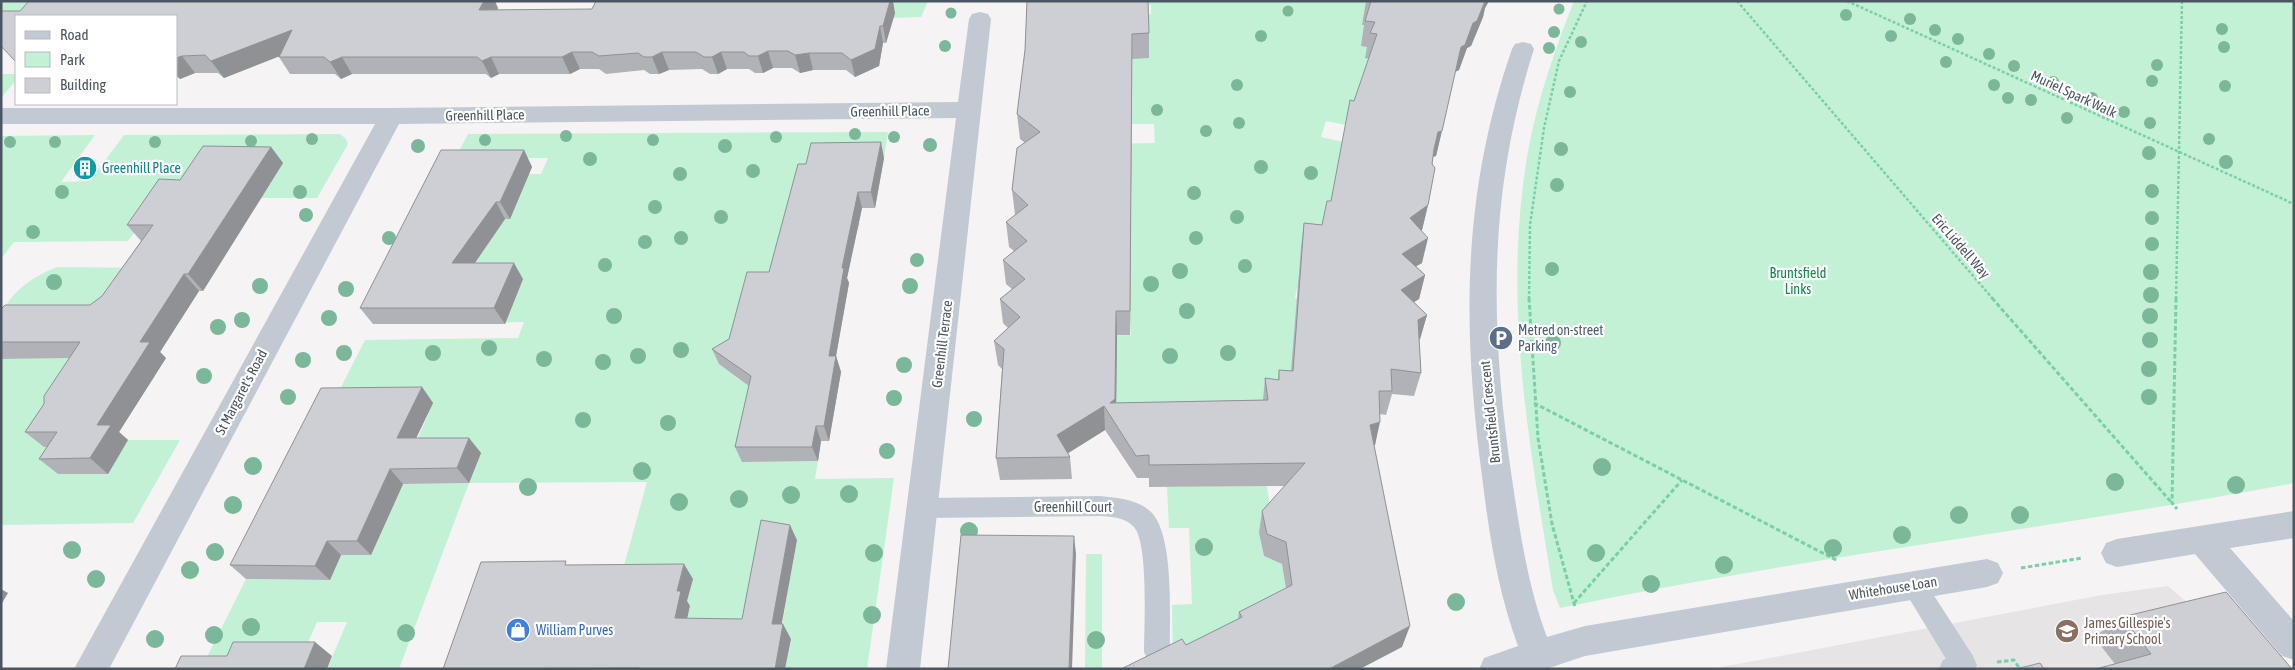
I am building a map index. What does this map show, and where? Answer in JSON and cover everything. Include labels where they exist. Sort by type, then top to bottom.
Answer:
[{"type":"street","name":"Greenhill Terrace","points":[[902,669],[923,508],[980,19]]},
{"type":"street","name":"Bruntsfield Crescent","points":[[1523,49],[1500,132],[1490,197],[1485,241],[1483,355],[1489,420],[1512,574],[1518,601],[1537,654]]},
{"type":"street","name":"Greenhill Place","points":[[1,116],[391,116],[969,110]]},
{"type":"street","name":"St Margaret's Road","points":[[91,669],[391,116]]},
{"type":"street","points":[[2117,553],[2294,524]]},
{"type":"street","points":[[2202,539],[2294,645]]},
{"type":"street","name":"Whitehouse Loan","points":[[1496,669],[1537,654],[1585,641],[1901,586],[1987,573]]},
{"type":"lane","name":"Greenhill Court","points":[[923,508],[1119,506],[1133,512],[1144,520],[1152,533],[1155,550],[1157,652]]},
{"type":"lane","points":[[1901,586],[1964,665],[1952,669]]},
{"type":"path","points":[[1585,641],[1552,524],[1534,403],[1529,302],[1530,224],[1544,128],[1559,61],[1587,1]]},
{"type":"path","name":"Eric Liddell Way","points":[[1737,1],[1908,202],[2172,502],[2202,539]]},
{"type":"path","name":"Muriel Spark Walk","points":[[1847,1],[2294,204]]},
{"type":"path","points":[[2172,502],[2182,1]]},
{"type":"path","points":[[1534,403],[1682,480],[1901,586]]},
{"type":"path","points":[[1574,603],[1682,480]]},
{"type":"path","points":[[1987,573],[2117,553]]},
{"type":"shaded area","name":"James Gillespie's Primary School","points":[[2168,586],[2212,624],[2253,669],[1712,669],[2102,595]]},
{"type":"green space","points":[[1,1],[58,1],[15,15],[1,28]]},
{"type":"green space","points":[[854,1],[928,1],[921,17],[892,18]]},
{"type":"green space","points":[[1101,1],[1396,1],[1362,25],[1385,30],[1377,49],[1366,58],[1372,60],[1351,126],[1326,121],[1321,137],[1348,143],[1331,226],[1301,248],[1298,278],[1315,280],[1320,291],[1297,288],[1295,298],[1315,301],[1319,331],[1294,328],[1294,339],[1313,341],[1276,404],[1130,426],[1008,379],[1098,336],[1131,335],[1100,144],[1155,143],[1154,124],[1100,124],[1100,110],[1132,109],[1132,95],[1100,95],[1101,81],[1132,80],[1132,67],[1125,67],[1134,15],[1151,14],[1151,5],[1101,5]]},
{"type":"green space","name":"Bruntsfield Links","points":[[1574,1],[2294,1],[2294,483],[2111,515],[1743,573],[1560,608],[1553,590],[1527,424],[1518,314],[1518,258],[1521,202],[1533,127],[1548,72]]},
{"type":"green space","points":[[1,74],[15,74],[15,81],[1,98]]},
{"type":"green space","points":[[888,132],[884,158],[801,224],[860,223],[858,230],[828,230],[760,379],[742,462],[818,461],[815,479],[894,478],[867,669],[785,669],[781,633],[788,590],[750,634],[682,640],[690,607],[620,580],[647,482],[469,483],[409,457],[428,415],[333,403],[365,340],[518,338],[524,322],[444,323],[513,304],[523,279],[463,280],[529,174],[541,174],[548,158],[518,158],[451,167],[468,134]]},
{"type":"green space","points":[[340,134],[346,139],[348,144],[317,198],[261,198],[135,232],[128,241],[14,242],[1,259],[1,136],[95,135],[61,182],[90,181],[124,135]]},
{"type":"green space","points":[[58,267],[149,268],[123,376],[155,376],[143,394],[75,447],[108,474],[128,440],[180,440],[133,523],[1,525],[1,359],[49,358],[1,321],[8,303],[22,287],[49,270]]},
{"type":"green space","points":[[1266,481],[1272,519],[1259,533],[1264,556],[1282,564],[1290,615],[1173,663],[1172,605],[1192,604],[1189,528],[1169,528],[1167,487],[1239,486]]},
{"type":"green space","points":[[469,483],[399,669],[327,669],[347,622],[317,622],[300,660],[201,669],[246,579],[330,580],[341,555],[371,555],[389,515],[294,485]]},
{"type":"green space","points":[[1086,554],[1102,554],[1102,669],[1085,669]]},
{"type":"building","points":[[29,1],[484,1],[479,10],[592,9],[596,1],[890,1],[883,26],[880,26],[875,49],[851,60],[842,53],[795,55],[788,51],[768,51],[758,56],[749,56],[744,52],[721,52],[712,57],[704,57],[696,52],[662,52],[652,57],[644,57],[638,53],[599,56],[592,52],[572,52],[562,57],[491,57],[482,61],[477,57],[342,57],[330,62],[324,57],[279,57],[292,30],[211,61],[205,55],[178,57],[178,15],[15,15],[15,61],[1,46],[1,11],[20,11]]},
{"type":"building","points":[[1027,1],[1148,1],[1149,33],[1132,34],[1130,311],[1116,311],[1115,399],[1110,403],[1268,400],[1265,378],[1279,380],[1279,370],[1293,371],[1304,223],[1322,225],[1327,201],[1331,201],[1350,100],[1354,101],[1377,34],[1370,33],[1375,22],[1365,21],[1371,1],[1485,1],[1477,21],[1473,23],[1465,45],[1461,47],[1442,131],[1438,132],[1434,149],[1432,164],[1435,168],[1428,205],[1410,218],[1428,238],[1402,254],[1425,275],[1401,290],[1427,315],[1418,320],[1421,373],[1391,369],[1392,391],[1379,391],[1380,422],[1370,425],[1410,626],[1329,669],[1121,669],[1182,639],[1186,645],[1242,617],[1239,612],[1292,585],[1286,542],[1267,534],[1262,511],[1305,463],[1149,465],[1149,455],[1136,456],[1104,406],[1057,435],[1070,457],[996,458],[1004,349],[994,341],[1020,317],[1000,299],[1025,279],[1003,260],[1027,241],[1006,222],[1028,205],[1012,190],[1017,148],[1040,132],[1017,114],[1025,50]]},
{"type":"building","points":[[881,142],[871,192],[858,192],[842,268],[844,268],[829,356],[836,356],[824,426],[816,426],[812,447],[735,447],[751,376],[712,349],[729,339],[747,272],[769,272],[798,164],[806,164],[811,143]]},
{"type":"building","points":[[203,146],[271,147],[188,274],[184,274],[140,342],[150,342],[97,425],[111,425],[90,458],[39,459],[57,432],[25,432],[44,404],[44,396],[80,342],[1,342],[1,309],[5,305],[90,305],[102,296],[153,225],[127,225],[159,179],[180,180]]},
{"type":"building","points":[[441,150],[524,150],[500,202],[496,202],[452,263],[514,263],[494,308],[360,308]]},
{"type":"building","points":[[422,387],[397,438],[469,438],[457,468],[390,469],[357,541],[327,541],[315,566],[230,565],[321,388]]},
{"type":"building","points":[[761,520],[790,525],[772,624],[783,624],[775,669],[443,669],[481,562],[566,561],[565,565],[684,564],[677,591],[681,591],[675,618],[742,619]]},
{"type":"building","points":[[961,535],[1074,536],[1069,669],[948,669]]},
{"type":"building","points":[[2226,592],[2292,669],[2096,669],[2151,654],[2122,617]]},
{"type":"building","points":[[233,642],[315,642],[304,669],[175,669],[181,656],[227,656]]},
{"type":"building","points":[[2040,663],[2044,669],[2016,669]]},
{"type":"place","name":"Greenhill Place","points":[[85,168]]},
{"type":"place","name":"Metred on-street Parking","points":[[1501,338]]},
{"type":"place","name":"William Purves","points":[[518,630]]},
{"type":"place","name":"James Gillespie's Primary School","points":[[2067,631]]}]
